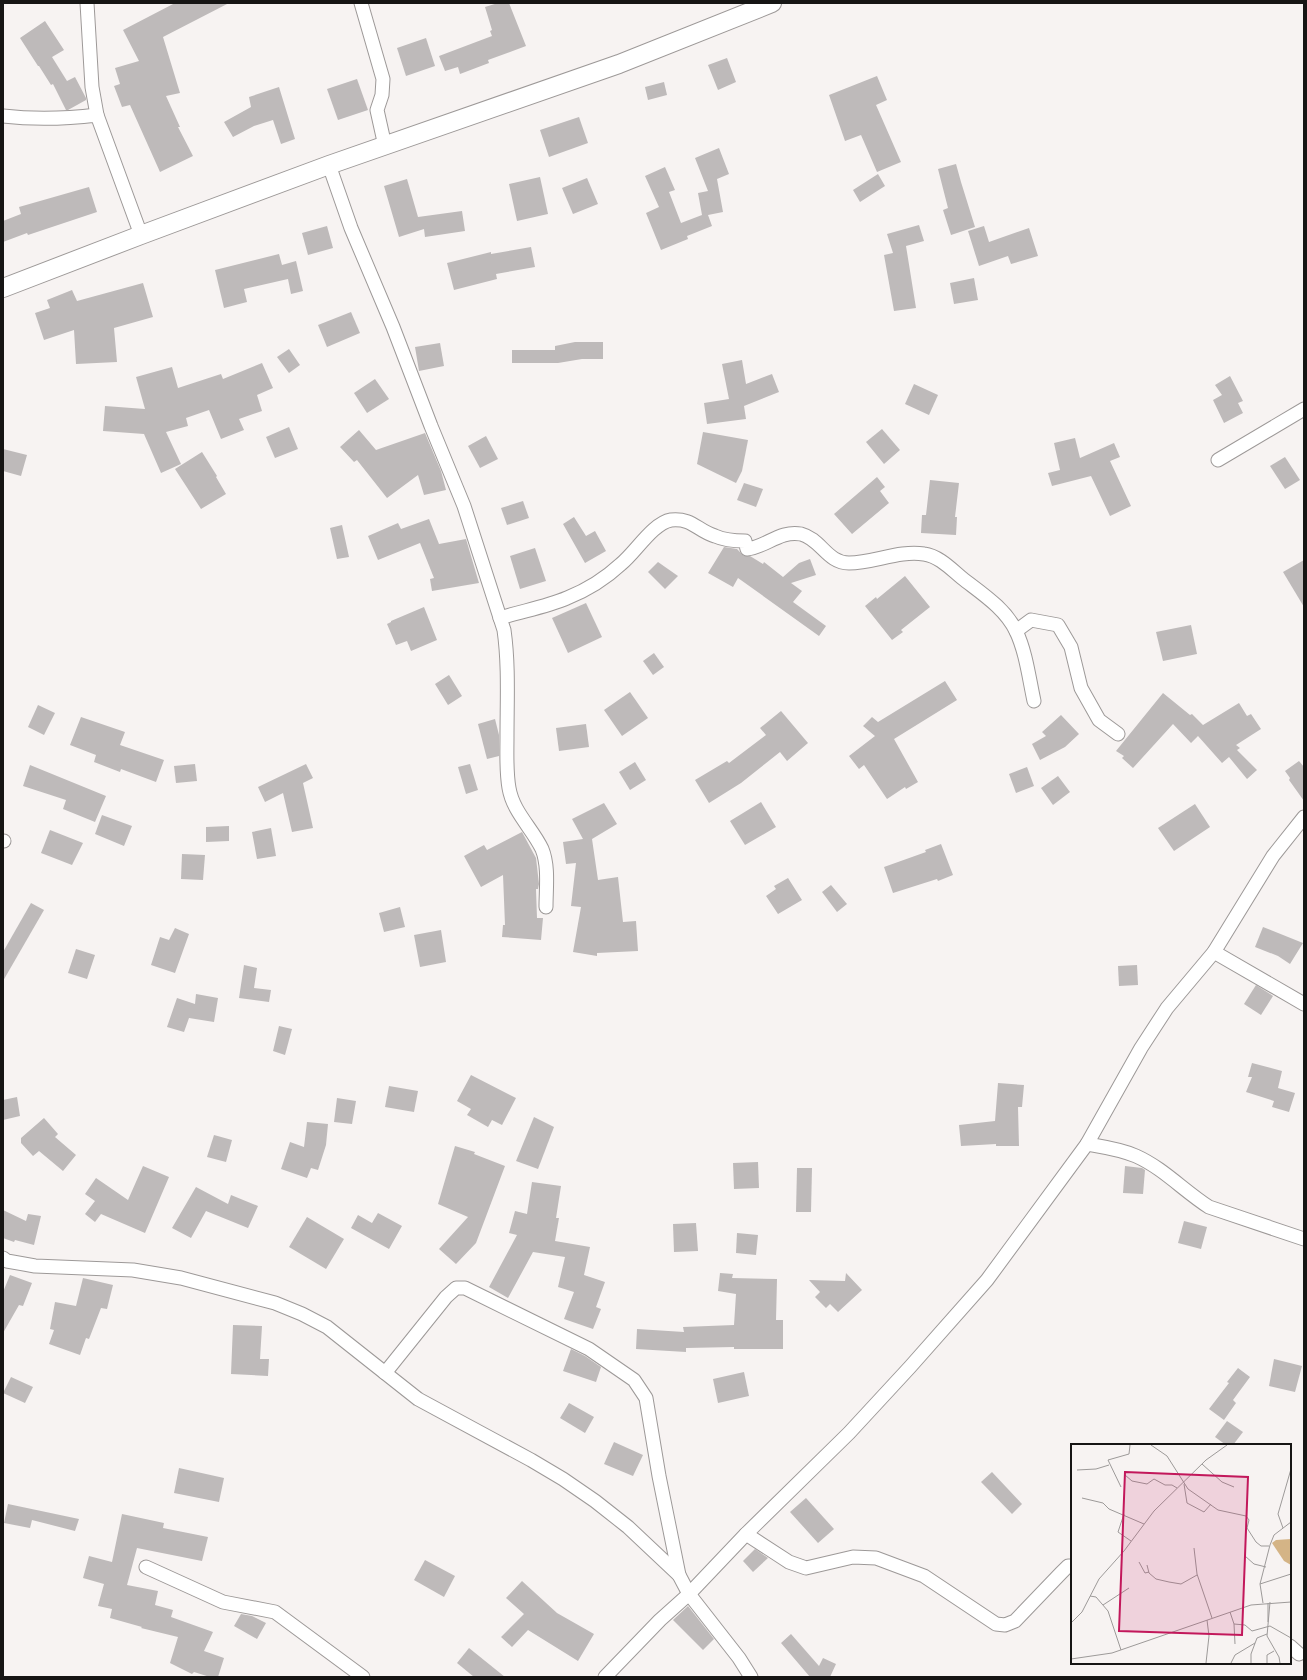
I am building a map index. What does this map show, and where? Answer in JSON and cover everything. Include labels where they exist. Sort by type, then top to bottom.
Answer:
[{"type":"main road","points":[[3,288],[141,235],[329,166],[619,64],[772,3]]},
{"type":"street","points":[[87,3],[92,87],[98,115],[141,235]]},
{"type":"street","points":[[361,3],[383,79],[382,95],[377,110],[385,146]]},
{"type":"street","points":[[3,116],[30,120],[76,118],[98,115]]},
{"type":"street","points":[[329,166],[351,228],[393,327],[464,506],[504,630],[507,650],[507,763],[509,789],[512,799],[523,820],[542,850],[545,860],[546,906]]},
{"type":"street","points":[[1218,460],[1304,409]]},
{"type":"street","points":[[500,618],[568,598],[599,581],[622,564],[655,528],[668,521],[682,519],[714,536],[745,541],[746,549],[762,546],[775,537],[788,534],[800,534],[811,538],[838,561],[854,562],[892,556],[925,554],[940,560],[993,602],[1016,631],[1021,645],[1034,701]]},
{"type":"street","points":[[1016,631],[1032,620],[1058,625],[1071,647],[1081,688],[1099,720],[1118,734]]},
{"type":"street","points":[[605,1677],[660,1620],[689,1594],[746,1534],[849,1433],[987,1280],[1087,1144],[1141,1048],[1167,1008],[1214,952],[1273,856],[1304,817]]},
{"type":"street","points":[[1214,952],[1304,1004]]},
{"type":"street","points":[[1087,1144],[1116,1149],[1136,1156],[1163,1172],[1196,1199],[1209,1207],[1303,1236]]},
{"type":"street","points":[[3,1258],[7,1261],[35,1266],[133,1270],[181,1278],[275,1303],[302,1314],[327,1327],[418,1399],[564,1479],[628,1527],[679,1575]]},
{"type":"street","points":[[385,1373],[446,1297],[456,1288],[465,1288],[582,1346],[634,1380],[646,1398],[659,1476],[679,1575],[689,1594],[735,1652],[751,1677]]},
{"type":"street","points":[[746,1534],[789,1562],[806,1568],[853,1557],[876,1558],[924,1576],[963,1600],[996,1624],[1005,1625],[1015,1621],[1068,1566],[1071,1566]]},
{"type":"street","points":[[146,1567],[223,1602],[275,1612],[363,1677]]},
{"type":"building","points":[[175,3],[229,3],[163,37],[180,93],[166,96],[180,127],[178,127],[193,156],[160,172],[130,105],[122,107],[114,86],[120,84],[115,68],[139,61],[123,30]]},
{"type":"building","points":[[498,3],[509,3],[526,46],[488,60],[489,63],[460,74],[458,67],[445,71],[439,56],[492,36],[490,31],[492,30],[485,7]]},
{"type":"building","points":[[45,21],[64,50],[52,57],[67,81],[75,77],[86,98],[86,100],[68,110],[66,110],[53,84],[51,85],[20,38]]},
{"type":"building","points":[[426,38],[435,66],[406,76],[397,48]]},
{"type":"building","points":[[727,58],[736,82],[718,90],[708,65]]},
{"type":"building","points":[[877,76],[887,100],[876,105],[901,162],[877,172],[861,135],[845,141],[829,95]]},
{"type":"building","points":[[357,79],[368,110],[338,120],[327,89]]},
{"type":"building","points":[[664,82],[667,95],[648,100],[645,87]]},
{"type":"building","points":[[279,87],[295,139],[281,144],[273,120],[254,126],[233,137],[224,122],[251,107],[249,97]]},
{"type":"building","points":[[579,117],[588,143],[549,157],[540,130]]},
{"type":"building","points":[[719,148],[729,174],[717,179],[723,212],[708,215],[712,226],[687,236],[688,239],[661,250],[646,213],[659,207],[645,176],[665,167],[675,190],[669,192],[681,223],[702,215],[698,193],[708,191],[695,158]]},
{"type":"building","points":[[956,164],[975,227],[951,235],[943,210],[948,208],[938,169]]},
{"type":"building","points":[[878,174],[885,186],[860,202],[853,190]]},
{"type":"building","points":[[540,177],[548,214],[517,221],[509,184]]},
{"type":"building","points":[[587,178],[598,204],[573,214],[562,188]]},
{"type":"building","points":[[407,179],[418,217],[462,211],[465,231],[425,237],[424,229],[399,237],[384,186]]},
{"type":"building","points":[[89,187],[97,212],[28,235],[27,233],[3,242],[3,221],[21,214],[19,207]]},
{"type":"building","points":[[919,225],[924,241],[906,246],[916,308],[894,311],[884,255],[893,253],[887,234]]},
{"type":"building","points":[[327,226],[333,248],[308,255],[302,233]]},
{"type":"building","points":[[984,226],[989,242],[1029,228],[1038,256],[1011,264],[1008,256],[979,266],[968,231]]},
{"type":"building","points":[[531,247],[535,267],[496,274],[497,279],[454,290],[447,263],[491,252],[491,254]]},
{"type":"building","points":[[279,254],[282,265],[296,261],[303,291],[291,294],[288,279],[244,289],[247,302],[224,308],[215,270]]},
{"type":"building","points":[[974,278],[978,300],[954,304],[950,283]]},
{"type":"building","points":[[143,283],[153,317],[114,328],[117,362],[76,364],[74,330],[44,340],[35,313],[50,308],[47,300],[72,290],[77,301]]},
{"type":"building","points":[[351,312],[360,333],[327,347],[318,325]]},
{"type":"building","points":[[575,342],[603,342],[603,359],[582,359],[558,363],[512,363],[512,350],[555,350],[555,346]]},
{"type":"building","points":[[440,343],[444,366],[419,371],[415,347]]},
{"type":"building","points":[[289,349],[300,365],[289,373],[277,357]]},
{"type":"building","points":[[742,360],[746,384],[772,374],[779,392],[744,406],[746,419],[707,424],[704,403],[729,399],[722,364]]},
{"type":"building","points":[[262,363],[273,388],[257,395],[262,411],[239,419],[244,430],[221,439],[209,410],[186,418],[188,426],[166,432],[181,464],[161,473],[144,434],[103,431],[105,406],[145,409],[136,377],[172,367],[178,388],[221,374],[223,379]]},
{"type":"building","points":[[1230,376],[1243,401],[1238,403],[1243,413],[1224,423],[1213,400],[1222,395],[1215,385]]},
{"type":"building","points":[[375,379],[389,399],[367,413],[354,393]]},
{"type":"building","points":[[914,384],[938,395],[929,415],[905,404]]},
{"type":"building","points":[[289,427],[298,449],[275,458],[266,437]]},
{"type":"building","points":[[882,429],[900,450],[884,464],[866,442]]},
{"type":"building","points":[[359,430],[376,450],[425,433],[441,471],[446,490],[424,495],[418,475],[387,498],[357,460],[354,462],[340,447]]},
{"type":"building","points":[[703,432],[748,440],[742,471],[736,483],[697,464]]},
{"type":"building","points":[[486,436],[498,459],[480,468],[468,446]]},
{"type":"building","points":[[1075,438],[1080,458],[1114,443],[1120,457],[1110,461],[1131,506],[1110,516],[1091,476],[1052,486],[1048,473],[1060,470],[1054,443]]},
{"type":"building","points":[[3,449],[27,455],[21,476],[3,471]]},
{"type":"building","points":[[202,452],[226,494],[201,509],[175,469]]},
{"type":"building","points":[[1285,457],[1300,480],[1285,489],[1270,466]]},
{"type":"building","points":[[877,477],[885,487],[880,491],[889,503],[852,534],[834,514]]},
{"type":"building","points":[[930,480],[959,483],[955,517],[957,517],[956,535],[921,533],[922,515],[926,515]]},
{"type":"building","points":[[744,483],[763,489],[756,507],[737,500]]},
{"type":"building","points":[[523,501],[529,518],[507,525],[501,508]]},
{"type":"building","points":[[574,517],[586,536],[595,531],[606,551],[585,563],[563,524]]},
{"type":"building","points":[[429,519],[439,544],[466,539],[479,583],[432,591],[430,579],[434,578],[420,543],[378,560],[368,536],[398,523],[401,529]]},
{"type":"building","points":[[342,525],[349,557],[337,559],[330,528]]},
{"type":"building","points":[[724,547],[737,549],[744,556],[750,556],[763,564],[764,562],[783,577],[799,563],[810,559],[816,575],[791,583],[802,591],[793,602],[826,626],[819,636],[738,578],[733,587],[708,573]]},
{"type":"building","points":[[535,548],[546,581],[520,589],[510,556]]},
{"type":"building","points":[[1304,560],[1304,607],[1283,572]]},
{"type":"building","points":[[658,562],[678,576],[665,589],[648,572]]},
{"type":"building","points":[[905,576],[930,607],[901,630],[903,632],[892,640],[865,606],[876,597],[877,599]]},
{"type":"building","points":[[586,603],[602,637],[568,653],[552,618]]},
{"type":"building","points":[[424,607],[437,640],[411,651],[407,641],[396,645],[387,624]]},
{"type":"building","points":[[1191,625],[1197,654],[1163,661],[1156,632]]},
{"type":"building","points":[[654,653],[664,667],[653,675],[643,661]]},
{"type":"building","points":[[449,675],[462,696],[448,705],[435,684]]},
{"type":"building","points":[[945,681],[957,700],[894,739],[918,782],[906,789],[905,787],[887,799],[864,765],[859,769],[849,756],[875,736],[863,726],[872,717],[878,722]]},
{"type":"building","points":[[630,692],[648,718],[622,736],[604,710]]},
{"type":"building","points":[[1163,693],[1190,715],[1192,714],[1203,725],[1239,703],[1247,716],[1251,714],[1261,729],[1236,745],[1240,748],[1237,750],[1257,770],[1247,779],[1229,757],[1222,763],[1198,736],[1191,743],[1173,724],[1133,768],[1122,758],[1124,756],[1116,751]]},
{"type":"building","points":[[38,705],[55,713],[44,735],[28,727]]},
{"type":"building","points":[[781,711],[808,743],[787,761],[780,752],[741,783],[709,803],[695,780],[727,761],[729,763],[766,735],[760,728]]},
{"type":"building","points":[[1061,715],[1079,734],[1065,747],[1040,760],[1032,744],[1046,736],[1042,732]]},
{"type":"building","points":[[81,717],[125,732],[120,745],[164,760],[156,782],[121,769],[120,772],[94,762],[96,755],[70,745]]},
{"type":"building","points":[[495,719],[499,735],[499,756],[487,759],[478,724]]},
{"type":"building","points":[[586,724],[589,747],[559,751],[556,728]]},
{"type":"building","points":[[1299,761],[1304,767],[1304,801],[1289,780],[1290,778],[1285,771]]},
{"type":"building","points":[[635,762],[646,780],[630,790],[619,772]]},
{"type":"building","points":[[195,764],[197,781],[176,783],[174,766]]},
{"type":"building","points":[[306,764],[313,778],[303,783],[313,828],[292,832],[283,793],[265,802],[258,787]]},
{"type":"building","points":[[470,764],[478,790],[466,794],[458,767]]},
{"type":"building","points":[[30,765],[106,796],[95,822],[63,809],[66,800],[23,786]]},
{"type":"building","points":[[1027,767],[1034,786],[1016,793],[1009,774]]},
{"type":"building","points":[[1058,776],[1070,792],[1053,805],[1041,788]]},
{"type":"building","points":[[761,802],[776,827],[745,845],[730,821]]},
{"type":"building","points":[[604,803],[617,824],[592,839],[598,880],[618,877],[623,922],[636,921],[638,951],[597,953],[597,956],[573,952],[581,907],[571,906],[576,863],[566,864],[563,842],[583,839],[572,819]]},
{"type":"building","points":[[1195,804],[1210,827],[1174,851],[1158,828]]},
{"type":"building","points":[[102,815],[132,826],[124,846],[95,834]]},
{"type":"building","points":[[229,826],[229,841],[206,842],[206,827]]},
{"type":"building","points":[[271,828],[276,856],[257,859],[252,832]]},
{"type":"building","points":[[50,830],[83,843],[72,865],[41,853]]},
{"type":"building","points":[[522,832],[536,858],[539,884],[538,889],[536,889],[537,918],[543,918],[541,940],[502,937],[503,925],[505,925],[503,875],[481,887],[464,856],[484,845],[487,850]]},
{"type":"building","points":[[941,844],[953,875],[938,881],[937,879],[893,893],[884,867],[926,852],[925,850]]},
{"type":"building","points":[[182,854],[205,855],[203,880],[181,879]]},
{"type":"building","points":[[788,878],[802,900],[778,914],[766,896],[776,889],[774,886]]},
{"type":"building","points":[[831,885],[847,904],[837,912],[822,892]]},
{"type":"building","points":[[31,903],[44,910],[3,981],[3,952]]},
{"type":"building","points":[[400,907],[405,927],[384,932],[379,913]]},
{"type":"building","points":[[1263,927],[1303,943],[1290,964],[1278,956],[1255,947]]},
{"type":"building","points":[[175,928],[189,934],[175,973],[151,965],[160,937],[169,940]]},
{"type":"building","points":[[441,930],[446,962],[420,967],[414,935]]},
{"type":"building","points":[[76,949],[95,955],[87,979],[68,973]]},
{"type":"building","points":[[244,965],[257,968],[254,988],[271,990],[269,1002],[239,998]]},
{"type":"building","points":[[1137,965],[1138,985],[1119,986],[1118,966]]},
{"type":"building","points":[[1256,985],[1273,996],[1261,1015],[1244,1004]]},
{"type":"building","points":[[196,994],[218,998],[214,1022],[189,1018],[184,1032],[167,1027],[177,998],[195,1004]]},
{"type":"building","points":[[279,1026],[292,1029],[285,1055],[273,1051]]},
{"type":"building","points":[[1252,1063],[1282,1071],[1278,1088],[1295,1093],[1289,1112],[1272,1107],[1274,1101],[1246,1092],[1252,1077],[1248,1077]]},
{"type":"building","points":[[471,1075],[516,1098],[502,1125],[492,1120],[488,1127],[467,1115],[471,1109],[457,1101]]},
{"type":"building","points":[[998,1083],[1024,1085],[1022,1107],[1018,1107],[1019,1146],[996,1146],[996,1144],[961,1146],[959,1125],[995,1121]]},
{"type":"building","points":[[389,1086],[418,1091],[414,1112],[385,1107]]},
{"type":"building","points":[[17,1097],[20,1116],[3,1120],[3,1100]]},
{"type":"building","points":[[337,1098],[356,1101],[352,1124],[334,1122]]},
{"type":"building","points":[[534,1117],[554,1127],[538,1169],[516,1161]]},
{"type":"building","points":[[44,1118],[58,1134],[55,1137],[76,1155],[63,1171],[39,1151],[33,1156],[21,1143],[21,1138]]},
{"type":"building","points":[[307,1122],[328,1124],[326,1145],[318,1170],[311,1168],[307,1178],[281,1169],[290,1142],[304,1147]]},
{"type":"building","points":[[214,1135],[232,1140],[226,1162],[207,1157]]},
{"type":"building","points":[[455,1146],[475,1152],[474,1154],[505,1166],[476,1243],[456,1264],[439,1249],[468,1217],[438,1204]]},
{"type":"building","points":[[758,1162],[759,1188],[734,1189],[733,1163]]},
{"type":"building","points":[[143,1166],[169,1177],[145,1233],[101,1214],[95,1222],[85,1214],[95,1201],[85,1194],[96,1178],[128,1200]]},
{"type":"building","points":[[1125,1166],[1142,1168],[1145,1170],[1143,1194],[1123,1193]]},
{"type":"building","points":[[797,1168],[812,1168],[811,1212],[796,1212]]},
{"type":"building","points":[[532,1182],[561,1186],[556,1218],[559,1218],[555,1241],[590,1247],[584,1275],[605,1282],[596,1307],[601,1309],[593,1329],[564,1319],[574,1292],[558,1287],[565,1257],[533,1252],[508,1298],[489,1287],[517,1235],[509,1233],[515,1211],[527,1214]]},
{"type":"building","points":[[196,1187],[228,1204],[231,1195],[258,1206],[248,1228],[206,1211],[191,1238],[172,1228]]},
{"type":"building","points":[[3,1210],[26,1221],[28,1214],[41,1216],[34,1245],[15,1240],[14,1242],[3,1238]]},
{"type":"building","points":[[378,1213],[402,1226],[389,1249],[351,1228],[358,1215],[372,1223]]},
{"type":"building","points":[[307,1217],[344,1239],[326,1269],[289,1247]]},
{"type":"building","points":[[1184,1221],[1207,1227],[1201,1249],[1178,1243]]},
{"type":"building","points":[[696,1223],[698,1251],[674,1252],[673,1224]]},
{"type":"building","points":[[737,1233],[758,1235],[756,1255],[736,1253]]},
{"type":"building","points":[[720,1273],[733,1274],[732,1278],[777,1279],[776,1320],[783,1320],[783,1349],[734,1349],[734,1347],[686,1348],[686,1352],[636,1349],[637,1329],[684,1332],[683,1327],[734,1325],[736,1294],[718,1291]]},
{"type":"building","points":[[846,1273],[862,1290],[838,1312],[830,1304],[826,1308],[815,1297],[820,1292],[809,1280],[845,1281]]},
{"type":"building","points":[[10,1275],[32,1283],[23,1306],[19,1305],[3,1333],[3,1292]]},
{"type":"building","points":[[83,1278],[113,1285],[107,1309],[101,1308],[89,1339],[86,1338],[80,1355],[49,1344],[54,1330],[50,1329],[55,1302],[76,1306]]},
{"type":"building","points":[[233,1325],[262,1326],[260,1359],[269,1359],[268,1376],[231,1374]]},
{"type":"building","points":[[571,1349],[585,1356],[601,1367],[596,1382],[563,1371]]},
{"type":"building","points":[[1274,1359],[1302,1366],[1295,1392],[1269,1386]]},
{"type":"building","points":[[1238,1368],[1250,1377],[1233,1400],[1236,1403],[1224,1420],[1209,1409],[1229,1383],[1227,1382]]},
{"type":"building","points":[[744,1372],[749,1396],[718,1403],[713,1379]]},
{"type":"building","points":[[11,1377],[33,1387],[25,1403],[3,1393]]},
{"type":"building","points":[[569,1403],[594,1417],[585,1433],[560,1418]]},
{"type":"building","points":[[1227,1421],[1243,1432],[1234,1444],[1225,1444],[1215,1437]]},
{"type":"building","points":[[614,1442],[643,1455],[633,1476],[604,1464]]},
{"type":"building","points":[[179,1468],[224,1478],[219,1502],[174,1493]]},
{"type":"building","points":[[992,1472],[1022,1504],[1012,1514],[981,1482]]},
{"type":"building","points":[[806,1498],[834,1529],[818,1543],[790,1512]]},
{"type":"building","points":[[8,1504],[79,1519],[75,1531],[32,1520],[30,1528],[4,1523]]},
{"type":"building","points":[[122,1514],[164,1523],[163,1528],[208,1537],[202,1561],[137,1548],[127,1585],[158,1591],[155,1605],[173,1610],[171,1617],[213,1632],[204,1651],[224,1658],[218,1677],[210,1677],[194,1672],[192,1674],[170,1663],[178,1637],[141,1628],[142,1627],[110,1618],[112,1609],[98,1606],[104,1584],[83,1578],[89,1556],[112,1562]]},
{"type":"building","points":[[755,1549],[768,1558],[753,1572],[743,1561]]},
{"type":"building","points":[[425,1560],[455,1576],[444,1597],[414,1580]]},
{"type":"building","points":[[522,1581],[557,1613],[594,1634],[578,1661],[528,1630],[512,1647],[501,1637],[524,1614],[506,1598]]},
{"type":"building","points":[[688,1606],[714,1639],[703,1650],[673,1620]]},
{"type":"building","points":[[241,1614],[252,1616],[266,1623],[257,1639],[234,1626]]},
{"type":"building","points":[[791,1634],[819,1666],[823,1658],[836,1664],[830,1677],[810,1677],[781,1643]]},
{"type":"building","points":[[469,1648],[505,1677],[474,1677],[457,1663]]}]
